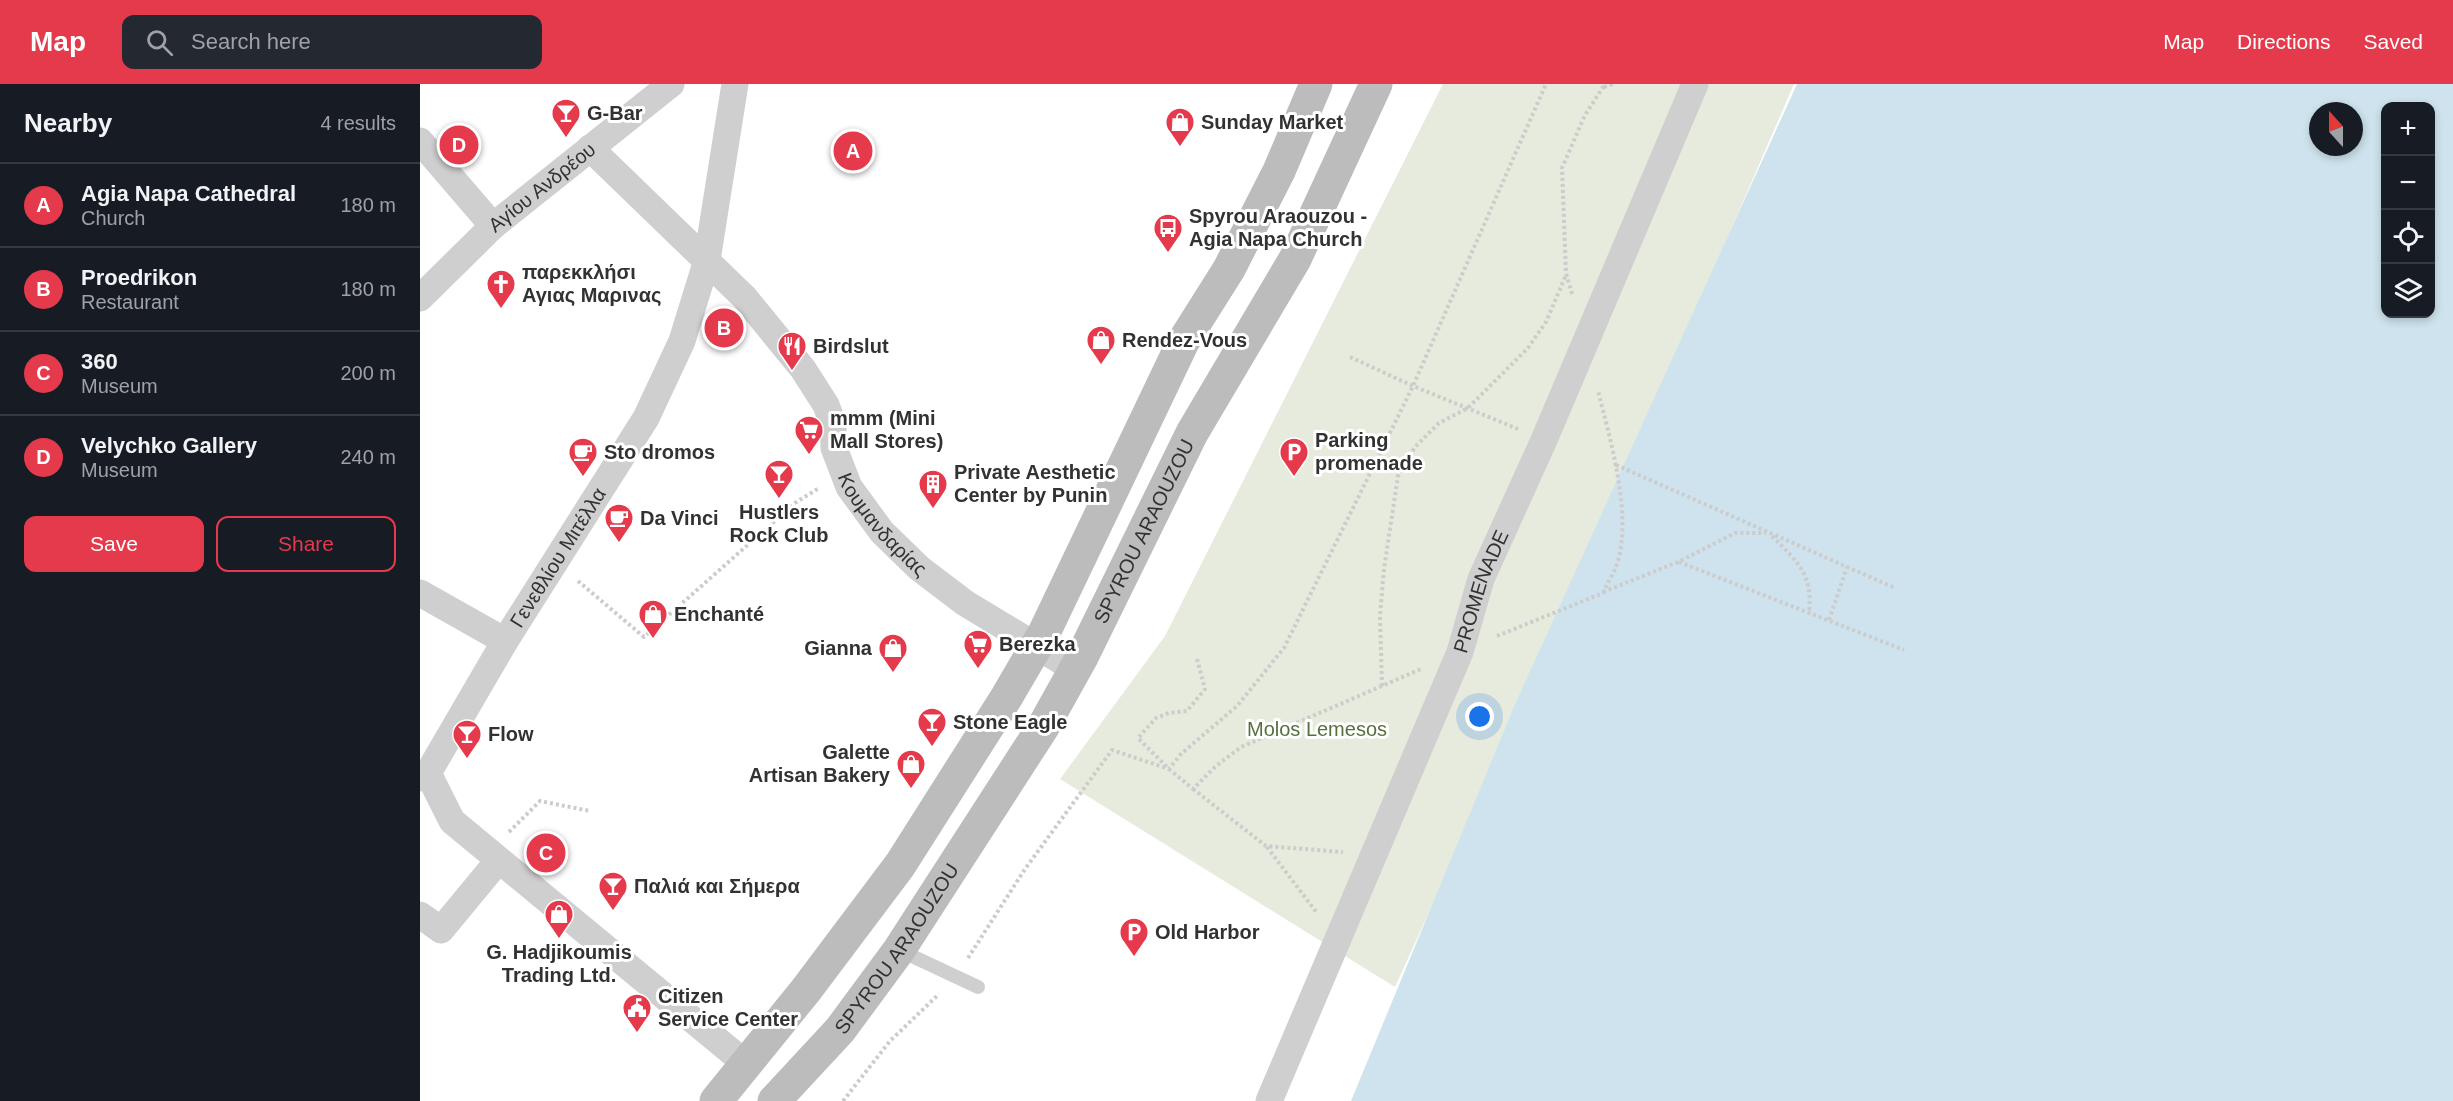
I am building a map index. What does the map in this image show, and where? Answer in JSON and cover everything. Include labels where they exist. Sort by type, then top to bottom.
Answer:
[{"type":"main road","points":[[716,1101],[806,990],[900,865],[1006,698],[1036,646],[1184,342],[1229,268],[1279,171],[1316,84]]},
{"type":"main road","name":"SPYROU ARAOUZOU","points":[[774,1101],[840,1030],[899,950],[1037,737],[1076,670],[1192,433],[1295,259],[1376,84]]},
{"type":"street","name":"Αγίου Ανδρέου","points":[[420,298],[493,226],[671,84]]},
{"type":"street","name":"Γενεθλίου Μιτέλλα","points":[[424,775],[505,641],[646,418],[682,341],[706,260],[735,84]]},
{"type":"street","name":"PROMENADE","points":[[1269,1101],[1460,652],[1481,579],[1544,440],[1695,84]]},
{"type":"street","points":[[420,141],[493,226]]},
{"type":"street","name":"Κουμανδαρίας","points":[[590,148],[745,298],[802,369],[825,405],[833,424],[834,448],[849,487],[882,532],[919,568],[964,603],[1076,670]]},
{"type":"street","points":[[420,593],[505,641]]},
{"type":"street","points":[[424,775],[452,821],[745,1063]]},
{"type":"street","points":[[420,915],[441,930],[494,857]]},
{"type":"lane","points":[[899,950],[978,987]]},
{"type":"path","points":[[1169,769],[1181,754],[1237,706],[1284,648],[1413,386],[1546,84]]},
{"type":"path","points":[[1572,295],[1566,273],[1562,168],[1585,115],[1604,86],[1613,84]]},
{"type":"path","points":[[1382,686],[1380,616],[1384,569],[1398,476],[1415,447],[1439,423],[1468,408],[1527,348],[1546,322],[1566,273]]},
{"type":"path","points":[[1585,344],[1616,465],[1623,528],[1617,563],[1603,593]]},
{"type":"path","points":[[1350,357],[1413,386],[1544,440]]},
{"type":"path","points":[[1616,465],[1895,588]]},
{"type":"path","points":[[555,562],[644,637],[795,503],[843,474]]},
{"type":"path","points":[[1193,789],[1216,766],[1241,747],[1516,627],[1678,562],[1735,533],[1769,533],[1803,568],[1811,598],[1809,614]]},
{"type":"path","points":[[1678,562],[1904,650]]},
{"type":"path","points":[[1829,621],[1846,567]]},
{"type":"path","points":[[1197,659],[1205,689],[1197,700],[1187,711],[1169,713],[1156,718],[1138,738],[1169,769],[1266,846],[1339,941]]},
{"type":"path","points":[[843,1101],[890,1041],[956,977],[1025,869],[1112,750],[1169,769]]},
{"type":"path","points":[[494,857],[540,801],[590,811]]},
{"type":"path","points":[[1266,846],[1375,855]]},
{"type":"green space","name":"Molos Lemesos","points":[[1443,84],[1794,84],[1559,626],[1395,987],[1060,779],[1165,636]]},
{"type":"water","points":[[1797,84],[2453,84],[2453,1101],[1351,1101],[1516,702]]},
{"type":"place","name":"G-Bar","points":[[566,138]]},
{"type":"place","name":"Velychko Gallery","points":[[459,145]]},
{"type":"place","name":"Sunday Market","points":[[1180,148]]},
{"type":"place","name":"Agia Napa Cathedral","points":[[853,151]]},
{"type":"place","name":"Spyrou Araouzou - Agia Napa Church","points":[[1168,254]]},
{"type":"place","name":"παρεκκλήσι Αγιας Μαρινας","points":[[501,310]]},
{"type":"place","name":"Proedrikon","points":[[724,328]]},
{"type":"place","name":"Rendez-Vous","points":[[1101,366]]},
{"type":"place","name":"Birdslut","points":[[792,372]]},
{"type":"place","name":"mmm (Mini Mall Stores)","points":[[809,456]]},
{"type":"place","name":"Sto dromos","points":[[583,478]]},
{"type":"place","name":"Parking promenade","points":[[1294,478]]},
{"type":"place","name":"Hustlers Rock Club","points":[[779,500]]},
{"type":"place","name":"Private Aesthetic Center by Punin","points":[[933,510]]},
{"type":"place","name":"Da Vinci","points":[[619,544]]},
{"type":"place","name":"Enchanté","points":[[653,640]]},
{"type":"place","name":"Berezka","points":[[978,670]]},
{"type":"place","name":"Gianna","points":[[893,674]]},
{"type":"place","name":"Stone Eagle","points":[[932,748]]},
{"type":"place","name":"Flow","points":[[467,760]]},
{"type":"place","name":"Galette Artisan Bakery","points":[[911,790]]},
{"type":"place","name":"360","points":[[546,853]]},
{"type":"place","name":"Παλιά και Σήμερα","points":[[613,912]]},
{"type":"place","name":"G. Hadjikoumis Trading Ltd.","points":[[559,940]]},
{"type":"place","name":"Old Harbor","points":[[1134,958]]},
{"type":"place","name":"Citizen Service Center","points":[[637,1034]]}]
